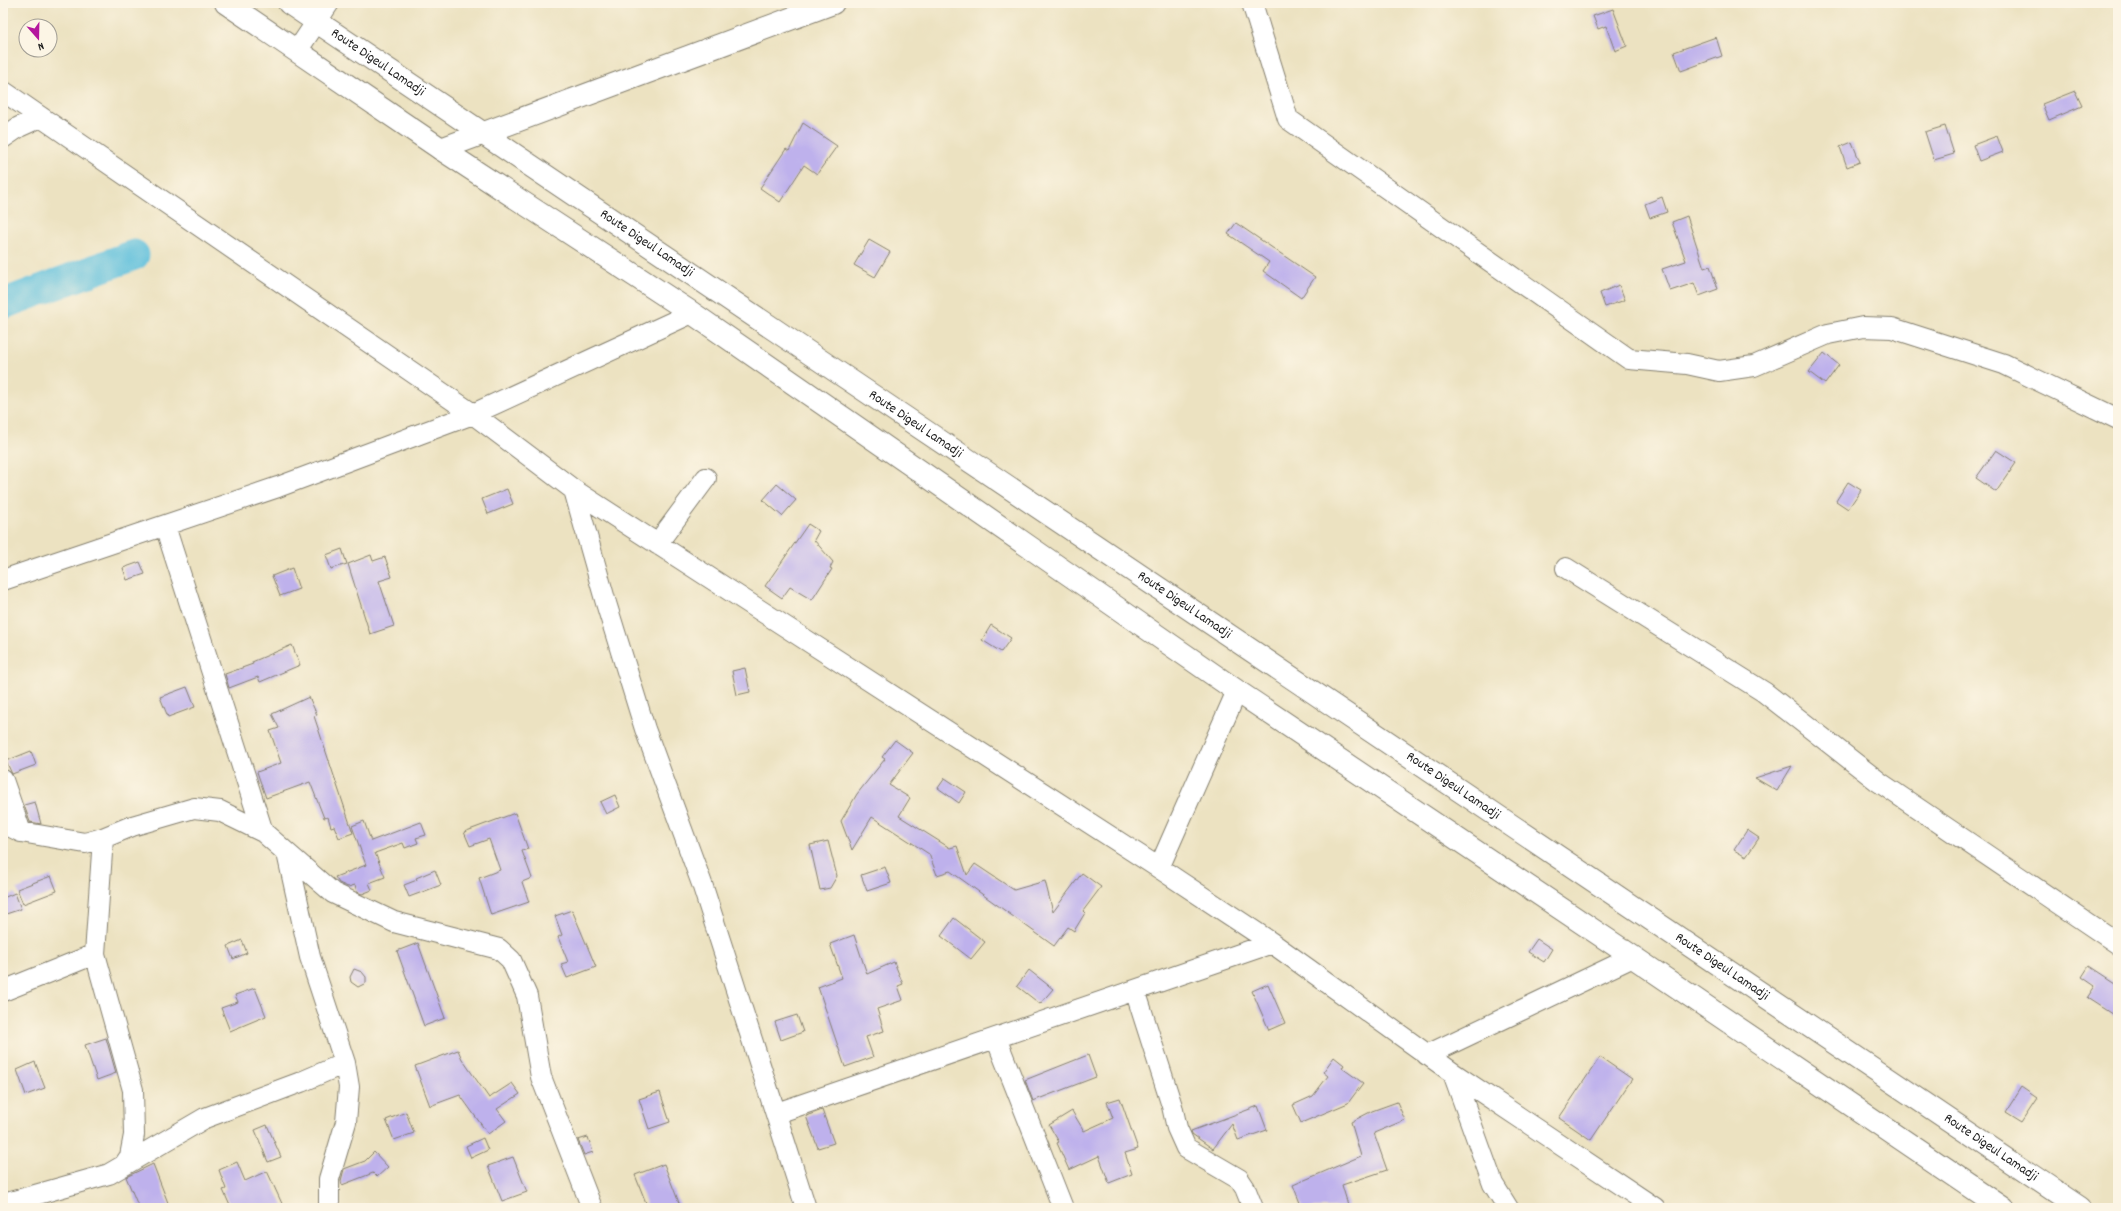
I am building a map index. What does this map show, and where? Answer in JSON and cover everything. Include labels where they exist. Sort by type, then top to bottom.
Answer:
[{"type":"main road","points":[[226,3],[441,149],[692,313],[1236,691],[1633,957],[2002,1208]]},
{"type":"main road","name":"Route Digeul Lamadji","points":[[289,3],[2080,1208]]},
{"type":"main road","points":[[441,149],[833,3]]},
{"type":"street","points":[[297,51],[328,3]]},
{"type":"street","points":[[1252,3],[1288,119],[1629,359],[1687,364],[1720,371],[1754,366],[1828,334],[1863,327],[1892,328],[2004,364],[2118,419]]},
{"type":"street","points":[[3,91],[473,414],[574,490],[1159,868],[1272,943],[1453,1073],[1655,1208]]},
{"type":"street","points":[[3,138],[19,127],[41,117]]},
{"type":"street","points":[[3,580],[278,487],[473,414],[692,313]]},
{"type":"street","points":[[657,544],[706,478]]},
{"type":"street","points":[[574,490],[606,603],[645,729],[702,884],[777,1112],[806,1208]]},
{"type":"street","points":[[165,526],[263,832]]},
{"type":"street","points":[[1566,568],[1764,692],[1879,782],[2118,944]]},
{"type":"street","points":[[1159,868],[1236,691]]},
{"type":"street","points":[[3,780],[21,832]]},
{"type":"street","points":[[3,823],[21,832],[85,843],[103,838],[132,826],[194,808],[220,811],[263,832],[333,893],[394,922],[499,948],[511,960],[526,996],[541,1077],[592,1208]]},
{"type":"street","points":[[103,838],[95,954],[133,1090],[134,1135],[130,1156],[124,1165]]},
{"type":"street","points":[[287,853],[310,957],[345,1063],[349,1087],[346,1122],[330,1179],[329,1208]]},
{"type":"street","points":[[777,1112],[1272,943]]},
{"type":"street","points":[[3,991],[95,954]]},
{"type":"street","points":[[1427,1055],[1633,957]]},
{"type":"street","points":[[1135,990],[1172,1106],[1177,1128],[1186,1148],[1239,1179],[1245,1188],[1253,1208]]},
{"type":"street","points":[[996,1038],[1063,1208]]},
{"type":"street","points":[[3,1204],[109,1174],[205,1118],[301,1082],[345,1063]]},
{"type":"street","points":[[1453,1073],[1493,1184],[1508,1208]]},
{"type":"building","points":[[1613,9],[1627,46],[1615,51],[1606,26],[1598,29],[1593,16]]},
{"type":"building","points":[[1716,37],[1722,56],[1681,71],[1674,52]]},
{"type":"building","points":[[2075,91],[2082,106],[2049,120],[2042,104]]},
{"type":"building","points":[[803,123],[837,146],[817,174],[804,165],[780,202],[760,188],[786,149],[789,151]]},
{"type":"building","points":[[1945,126],[1954,154],[1934,160],[1925,132]]},
{"type":"building","points":[[1997,136],[2003,152],[1979,161],[1973,145]]},
{"type":"building","points":[[1852,142],[1860,162],[1847,167],[1840,147]]},
{"type":"building","points":[[1662,197],[1667,212],[1650,218],[1645,204]]},
{"type":"building","points":[[1687,216],[1704,268],[1710,266],[1718,289],[1699,296],[1694,283],[1670,291],[1662,269],[1686,261],[1672,222]]},
{"type":"building","points":[[1236,223],[1315,277],[1301,298],[1263,271],[1269,262],[1228,234]]},
{"type":"building","points":[[869,240],[890,252],[875,277],[854,265]]},
{"type":"building","points":[[1619,285],[1625,300],[1605,307],[1600,293]]},
{"type":"building","points":[[1824,353],[1839,365],[1825,384],[1809,372]]},
{"type":"building","points":[[1996,450],[2016,463],[1996,492],[1976,478]]},
{"type":"building","points":[[1848,482],[1861,490],[1848,509],[1836,501]]},
{"type":"building","points":[[777,484],[796,500],[782,516],[763,500]]},
{"type":"building","points":[[507,489],[513,504],[488,514],[482,499]]},
{"type":"building","points":[[808,524],[819,531],[814,540],[833,562],[830,568],[832,569],[812,600],[790,587],[782,598],[765,586]]},
{"type":"building","points":[[342,549],[347,564],[331,569],[326,555]]},
{"type":"building","points":[[371,555],[373,561],[385,557],[392,577],[379,581],[394,626],[370,634],[348,564]]},
{"type":"building","points":[[140,562],[145,574],[127,580],[123,568]]},
{"type":"building","points":[[292,568],[299,589],[280,596],[272,576]]},
{"type":"building","points":[[991,625],[1011,638],[1001,652],[982,640]]},
{"type":"building","points":[[292,645],[300,665],[260,682],[258,677],[229,688],[225,674],[253,664],[252,662]]},
{"type":"building","points":[[745,668],[750,692],[737,695],[732,671]]},
{"type":"building","points":[[187,687],[195,707],[168,717],[160,697]]},
{"type":"building","points":[[309,697],[317,715],[314,716],[353,833],[339,838],[334,826],[331,827],[328,817],[324,818],[310,782],[266,798],[257,772],[281,763],[270,731],[279,728],[272,714]]},
{"type":"building","points":[[895,740],[913,753],[889,785],[910,798],[899,816],[950,848],[957,846],[967,875],[975,864],[1014,890],[1045,881],[1053,912],[1082,873],[1101,887],[1083,911],[1085,913],[1074,931],[1068,927],[1054,946],[950,871],[937,875],[929,854],[872,817],[852,850],[841,821],[857,794],[885,759],[882,757]]},
{"type":"building","points":[[31,751],[36,765],[12,774],[6,761]]},
{"type":"building","points":[[1792,766],[1777,791],[1755,778]]},
{"type":"building","points":[[945,778],[966,792],[959,803],[938,788]]},
{"type":"building","points":[[615,795],[620,807],[606,814],[600,802]]},
{"type":"building","points":[[35,802],[41,824],[30,822],[24,805]]},
{"type":"building","points":[[515,813],[528,849],[522,851],[532,878],[522,882],[529,902],[491,915],[479,878],[500,870],[489,839],[470,846],[464,832]]},
{"type":"building","points":[[364,821],[371,841],[421,822],[426,835],[416,838],[418,843],[405,848],[403,843],[375,853],[385,877],[369,883],[372,890],[362,894],[357,892],[355,885],[348,887],[339,883],[335,877],[366,865],[352,826]]},
{"type":"building","points":[[1747,830],[1759,838],[1746,857],[1734,850]]},
{"type":"building","points":[[828,841],[837,876],[830,888],[820,890],[810,845]]},
{"type":"building","points":[[885,867],[891,883],[867,891],[861,875]]},
{"type":"building","points":[[435,870],[441,885],[409,897],[404,885]]},
{"type":"building","points":[[51,876],[57,891],[23,904],[17,889]]},
{"type":"building","points":[[15,893],[21,909],[3,915],[3,898]]},
{"type":"building","points":[[572,910],[596,967],[567,978],[561,964],[568,962],[558,937],[562,935],[555,916]]},
{"type":"building","points":[[954,918],[985,942],[971,959],[941,936]]},
{"type":"building","points":[[854,935],[867,974],[894,962],[903,984],[898,986],[903,1000],[877,1009],[884,1031],[866,1037],[873,1057],[845,1067],[818,987],[842,978],[830,944]]},
{"type":"building","points":[[1537,939],[1552,949],[1544,962],[1528,952]]},
{"type":"building","points":[[242,940],[247,953],[233,959],[228,946]]},
{"type":"building","points":[[418,943],[445,1018],[424,1026],[397,951]]},
{"type":"building","points":[[2089,966],[2118,985],[2118,1018],[2087,998],[2095,986],[2082,977]]},
{"type":"building","points":[[354,969],[362,972],[366,977],[366,983],[358,987],[351,982],[350,977]]},
{"type":"building","points":[[1029,970],[1053,989],[1040,1004],[1017,986]]},
{"type":"building","points":[[1268,984],[1285,1023],[1269,1030],[1252,991]]},
{"type":"building","points":[[255,988],[266,1016],[230,1031],[221,1008],[238,1002],[235,995]]},
{"type":"building","points":[[797,1015],[803,1032],[781,1040],[775,1022]]},
{"type":"building","points":[[106,1038],[116,1073],[97,1080],[85,1045]]},
{"type":"building","points":[[458,1050],[462,1059],[489,1098],[512,1083],[520,1094],[497,1109],[506,1121],[488,1134],[460,1095],[430,1106],[415,1066]]},
{"type":"building","points":[[1088,1055],[1096,1077],[1033,1101],[1025,1080]]},
{"type":"building","points":[[1334,1057],[1344,1065],[1342,1068],[1363,1083],[1348,1103],[1301,1123],[1293,1105],[1313,1096],[1328,1076],[1323,1072]]},
{"type":"building","points":[[1600,1057],[1632,1079],[1591,1140],[1559,1118]]},
{"type":"building","points":[[35,1062],[45,1088],[26,1095],[17,1070]]},
{"type":"building","points":[[2021,1087],[2037,1098],[2021,1122],[2005,1112]]},
{"type":"building","points":[[660,1092],[670,1122],[649,1129],[639,1099]]},
{"type":"building","points":[[1120,1098],[1138,1149],[1125,1153],[1132,1174],[1109,1183],[1099,1156],[1069,1170],[1057,1143],[1059,1142],[1049,1125],[1072,1111],[1084,1131],[1113,1118],[1107,1102]]},
{"type":"building","points":[[1397,1102],[1405,1120],[1374,1133],[1387,1170],[1342,1185],[1349,1208],[1302,1208],[1293,1185],[1361,1156],[1351,1122],[1372,1111]]},
{"type":"building","points":[[1258,1106],[1267,1130],[1238,1140],[1232,1124],[1213,1149],[1192,1134],[1191,1131]]},
{"type":"building","points":[[822,1110],[834,1143],[818,1148],[806,1116]]},
{"type":"building","points":[[406,1112],[414,1133],[394,1140],[386,1120]]},
{"type":"building","points":[[267,1125],[281,1157],[268,1162],[255,1130]]},
{"type":"building","points":[[588,1137],[593,1152],[584,1155],[578,1140]]},
{"type":"building","points":[[483,1138],[488,1150],[471,1158],[466,1146]]},
{"type":"building","points":[[374,1152],[388,1167],[377,1177],[373,1173],[342,1185],[341,1181],[344,1169],[365,1161]]},
{"type":"building","points":[[513,1157],[527,1192],[502,1201],[488,1166]]},
{"type":"building","points":[[237,1162],[245,1181],[267,1171],[284,1208],[231,1208],[223,1190],[226,1189],[219,1170]]},
{"type":"building","points":[[153,1164],[170,1208],[139,1208],[126,1177]]},
{"type":"building","points":[[664,1164],[681,1208],[648,1208],[635,1175]]},
{"type":"waterway","points":[[3,304],[134,255]]}]
